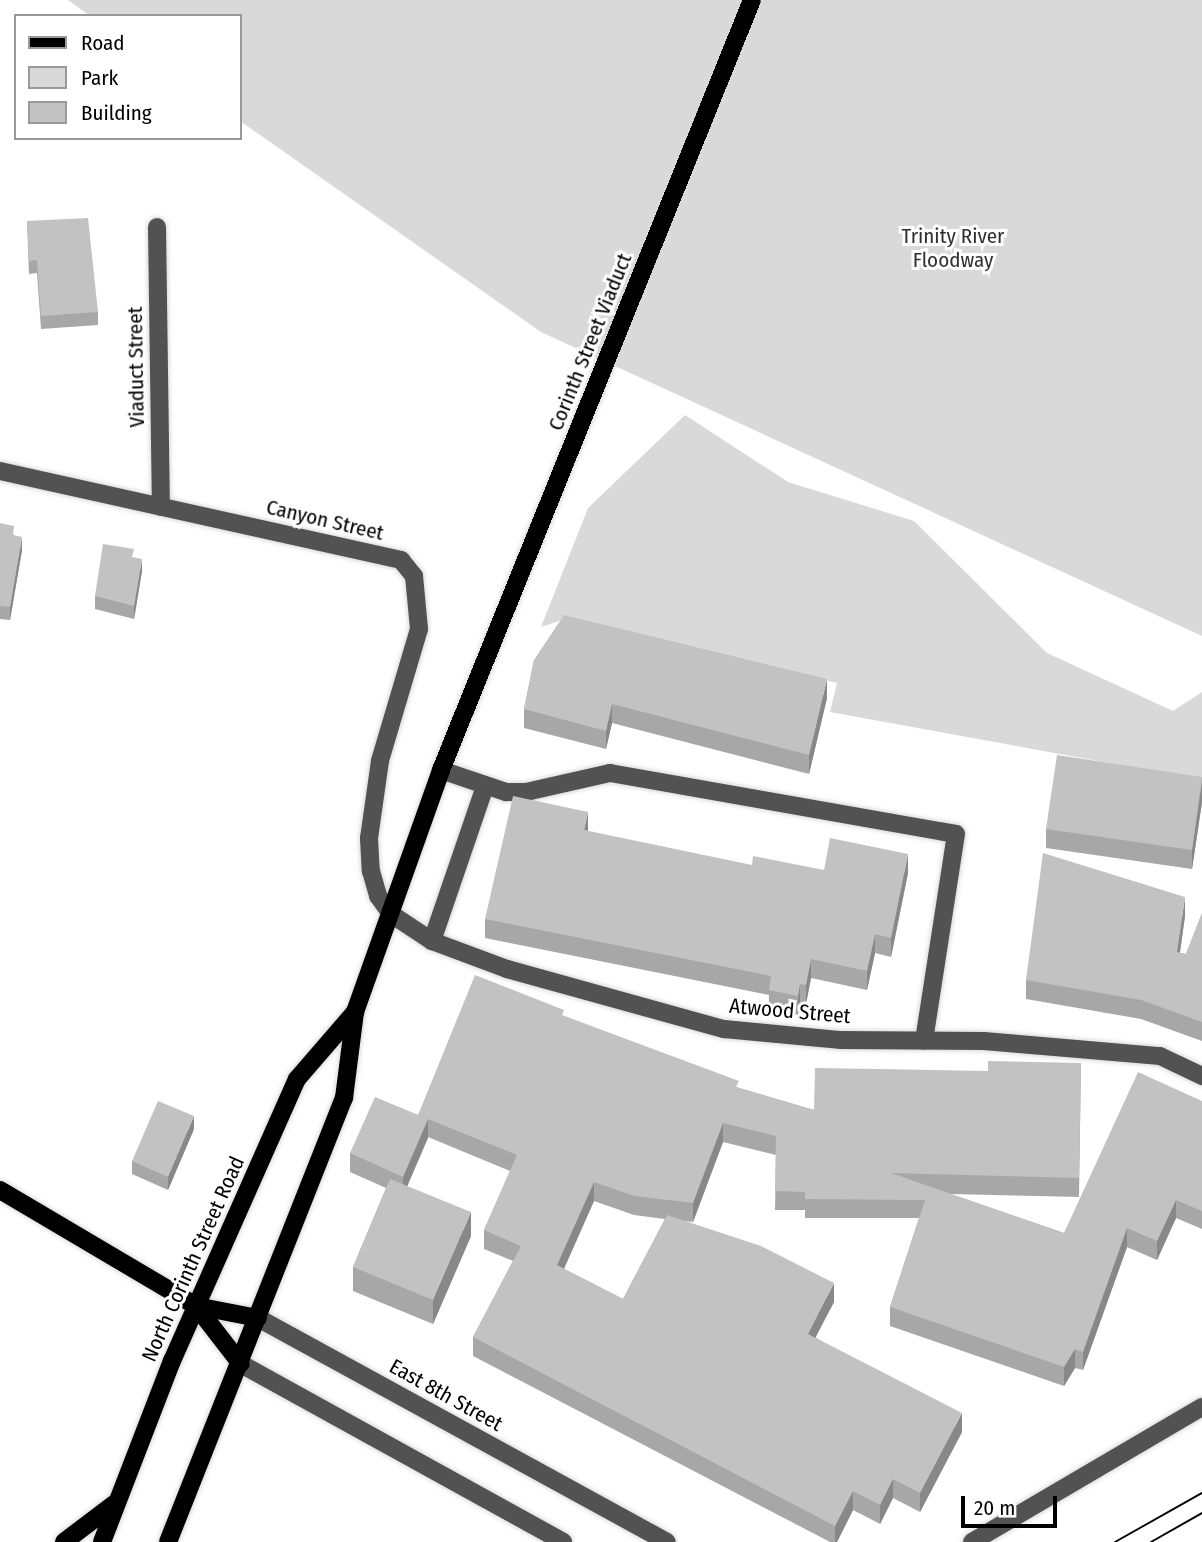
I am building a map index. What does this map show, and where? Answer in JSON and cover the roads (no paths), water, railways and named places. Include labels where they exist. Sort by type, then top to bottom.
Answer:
[{"type":"main road","name":"Corinth Street Viaduct","points":[[470,700],[752,0]]},
{"type":"main road","name":"North Corinth Street Road","points":[[168,1542],[241,1364],[344,1098],[355,1012],[441,770],[470,700]]},
{"type":"main road","name":"North Corinth Street Road","points":[[102,1542],[114,1504],[196,1306],[297,1079],[355,1012]]},
{"type":"main road","name":"East 8th Street","points":[[0,1190],[196,1306],[258,1318]]},
{"type":"main road","name":"East 8th Street","points":[[196,1306],[241,1364]]},
{"type":"main road","points":[[64,1542],[114,1504]]},
{"type":"street","name":"Viaduct Street","points":[[157,227],[161,507]]},
{"type":"street","name":"Canyon Street","points":[[0,471],[401,560],[414,576],[419,629],[380,761],[369,838],[371,871],[378,896],[391,914]]},
{"type":"street","points":[[441,770],[485,786],[526,792],[610,773],[956,834],[924,1041]]},
{"type":"street","points":[[432,941],[485,786]]},
{"type":"street","name":"Atwood Street","points":[[391,914],[432,941],[507,969],[724,1029],[841,1040],[924,1041],[1160,1056],[1202,1076]]},
{"type":"street","name":"East 8th Street","points":[[258,1318],[664,1541]]},
{"type":"street","name":"East 8th Street","points":[[241,1364],[563,1542]]},
{"type":"street","points":[[972,1542],[1202,1408]]},
{"type":"tram line","points":[[1115,1542],[1202,1493]]},
{"type":"tram line","points":[[1151,1542],[1202,1513]]},
{"type":"park label","name":"Trinity River Floodway","points":[[953,248]]}]
